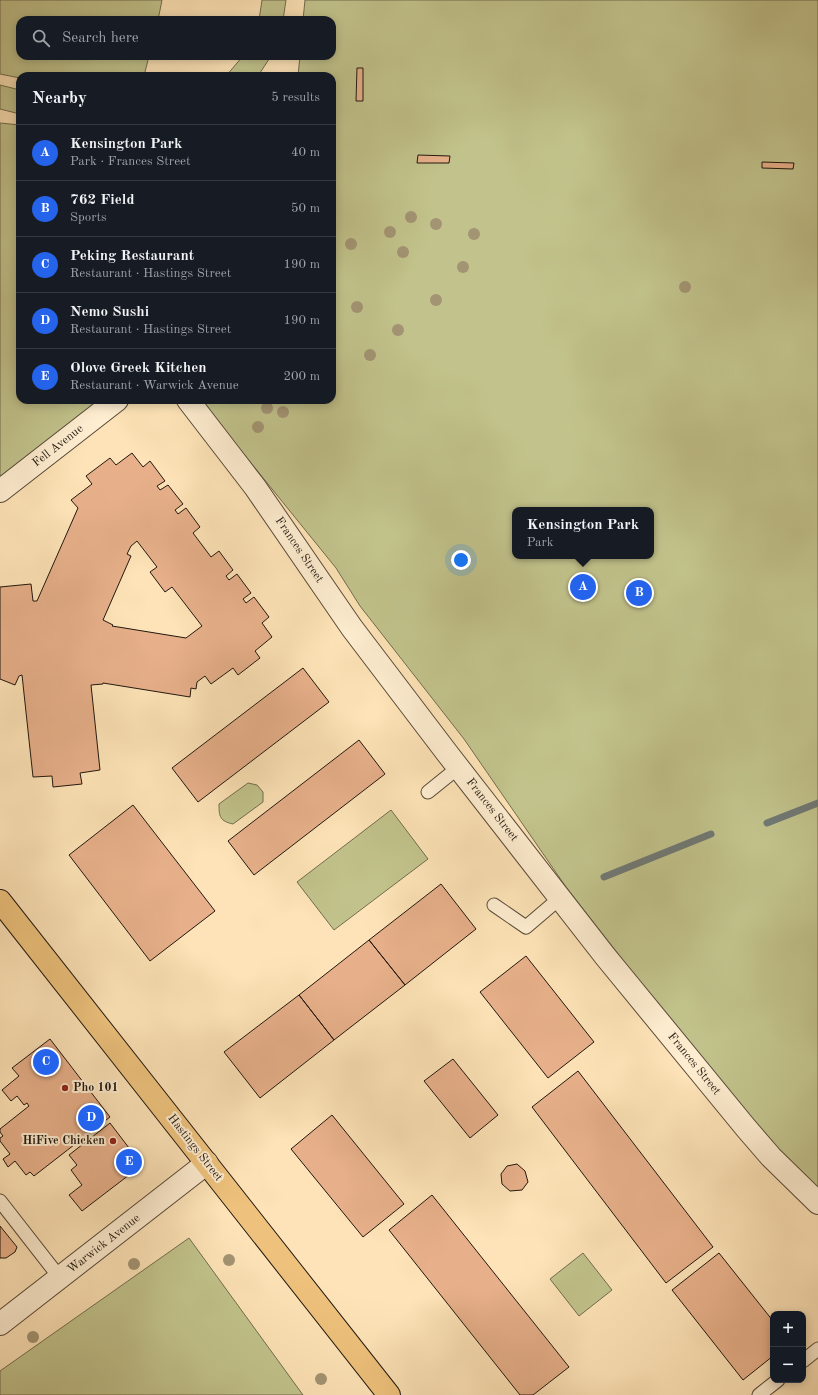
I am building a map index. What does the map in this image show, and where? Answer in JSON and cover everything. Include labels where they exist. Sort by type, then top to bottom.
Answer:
[{"type":"main road","name":"Hastings Street","points":[[0,902],[389,1395]]},
{"type":"street","name":"Fell Avenue","points":[[0,491],[112,404]]},
{"type":"street","name":"Frances Street","points":[[191,404],[256,487],[344,616],[458,767],[605,956],[746,1128],[771,1157],[818,1204]]},
{"type":"street","name":"Warwick Avenue","points":[[0,1324],[207,1163]]},
{"type":"lane","points":[[428,792],[458,767]]},
{"type":"lane","points":[[494,905],[526,927],[560,898]]},
{"type":"lane","points":[[0,1201],[60,1278]]},
{"type":"lane","points":[[806,1359],[818,1349]]},
{"type":"lane","points":[[759,1395],[774,1383]]},
{"type":"green space","points":[[0,0],[162,0],[159,16],[16,16],[16,60],[148,60],[145,72],[16,72],[16,77],[0,74]]},
{"type":"green space","points":[[262,0],[286,0],[284,16],[260,16]]},
{"type":"green space","points":[[305,0],[818,0],[818,1187],[772,1143],[668,1018],[566,887],[464,739],[360,606],[336,568],[203,404],[336,404],[336,72],[298,72],[300,60],[336,60],[336,16],[303,16]]},
{"type":"green space","points":[[240,60],[268,60],[261,72],[229,72]]},
{"type":"green space","points":[[0,85],[16,89],[16,113],[0,109]]},
{"type":"green space","points":[[0,123],[16,125],[16,404],[95,404],[0,478]]},
{"type":"green space","points":[[248,783],[257,785],[263,792],[263,802],[233,824],[223,820],[219,812],[219,804]]},
{"type":"green space","points":[[391,810],[428,859],[334,930],[297,882]]},
{"type":"green space","points":[[189,1238],[303,1395],[0,1395],[0,1371]]},
{"type":"green space","points":[[583,1253],[612,1290],[579,1316],[550,1279]]},
{"type":"building","points":[[357,68],[363,68],[363,101],[356,101]]},
{"type":"building","points":[[418,155],[450,156],[449,163],[417,163]]},
{"type":"building","points":[[762,162],[794,163],[793,169],[762,168]]},
{"type":"building","points":[[132,453],[143,467],[150,461],[165,481],[157,486],[160,490],[168,485],[183,504],[175,510],[178,514],[186,508],[200,527],[193,533],[211,557],[219,551],[233,570],[226,576],[229,580],[237,574],[251,593],[243,599],[246,603],[254,597],[269,617],[262,623],[272,637],[255,651],[260,658],[238,675],[233,668],[211,684],[205,676],[197,682],[196,689],[191,688],[190,697],[103,683],[91,685],[100,770],[80,773],[82,784],[53,787],[52,776],[33,777],[22,675],[19,676],[15,685],[0,679],[0,587],[31,584],[33,601],[37,601],[78,508],[71,500],[92,484],[86,476],[110,458],[116,465]],"holes":[[[137,541],[157,567],[150,572],[165,592],[172,587],[202,626],[186,638],[112,626],[113,625],[103,620],[131,556],[127,554],[131,546]]]},
{"type":"building","points":[[303,668],[329,702],[198,802],[172,768]]},
{"type":"building","points":[[359,740],[385,774],[254,875],[228,841]]},
{"type":"building","points":[[133,805],[215,911],[150,961],[69,855]]},
{"type":"building","points":[[441,884],[476,929],[405,985],[369,940]]},
{"type":"building","points":[[369,940],[405,985],[334,1040],[299,995]]},
{"type":"building","points":[[526,956],[594,1042],[548,1078],[480,992]]},
{"type":"building","points":[[299,995],[334,1040],[260,1098],[224,1052]]},
{"type":"building","points":[[50,1039],[110,1117],[34,1176],[30,1172],[26,1175],[15,1161],[8,1167],[3,1159],[10,1154],[0,1141],[0,1138],[3,1136],[0,1129],[29,1106],[27,1103],[24,1105],[17,1096],[11,1101],[2,1090],[19,1076],[12,1068]]},
{"type":"building","points":[[453,1059],[498,1115],[470,1138],[424,1081]]},
{"type":"building","points":[[578,1071],[713,1247],[666,1283],[532,1107]]},
{"type":"building","points":[[332,1115],[404,1204],[363,1237],[291,1149]]},
{"type":"building","points":[[110,1123],[142,1165],[82,1211],[69,1195],[82,1185],[71,1170],[77,1165],[69,1155]]},
{"type":"building","points":[[517,1164],[525,1171],[528,1182],[522,1190],[510,1191],[502,1184],[501,1174],[507,1166]]},
{"type":"building","points":[[432,1195],[569,1367],[533,1395],[520,1395],[389,1230]]},
{"type":"building","points":[[0,1226],[17,1247],[15,1252],[6,1258],[0,1258]]},
{"type":"building","points":[[719,1253],[770,1317],[770,1358],[743,1380],[672,1290]]},
{"type":"waterway","points":[[767,823],[818,803]]},
{"type":"waterway","points":[[604,877],[711,834]]},
{"type":"place","name":"Kensington Park","points":[[583,587]]},
{"type":"place","name":"762 Field","points":[[639,593]]},
{"type":"place","name":"Peking Restaurant","points":[[46,1062]]},
{"type":"place","name":"Pho 101","points":[[65,1088]]},
{"type":"place","name":"Nemo Sushi","points":[[91,1118]]},
{"type":"place","name":"HiFive Chicken","points":[[113,1141]]},
{"type":"place","name":"Olove Greek Kitchen","points":[[129,1162]]}]
